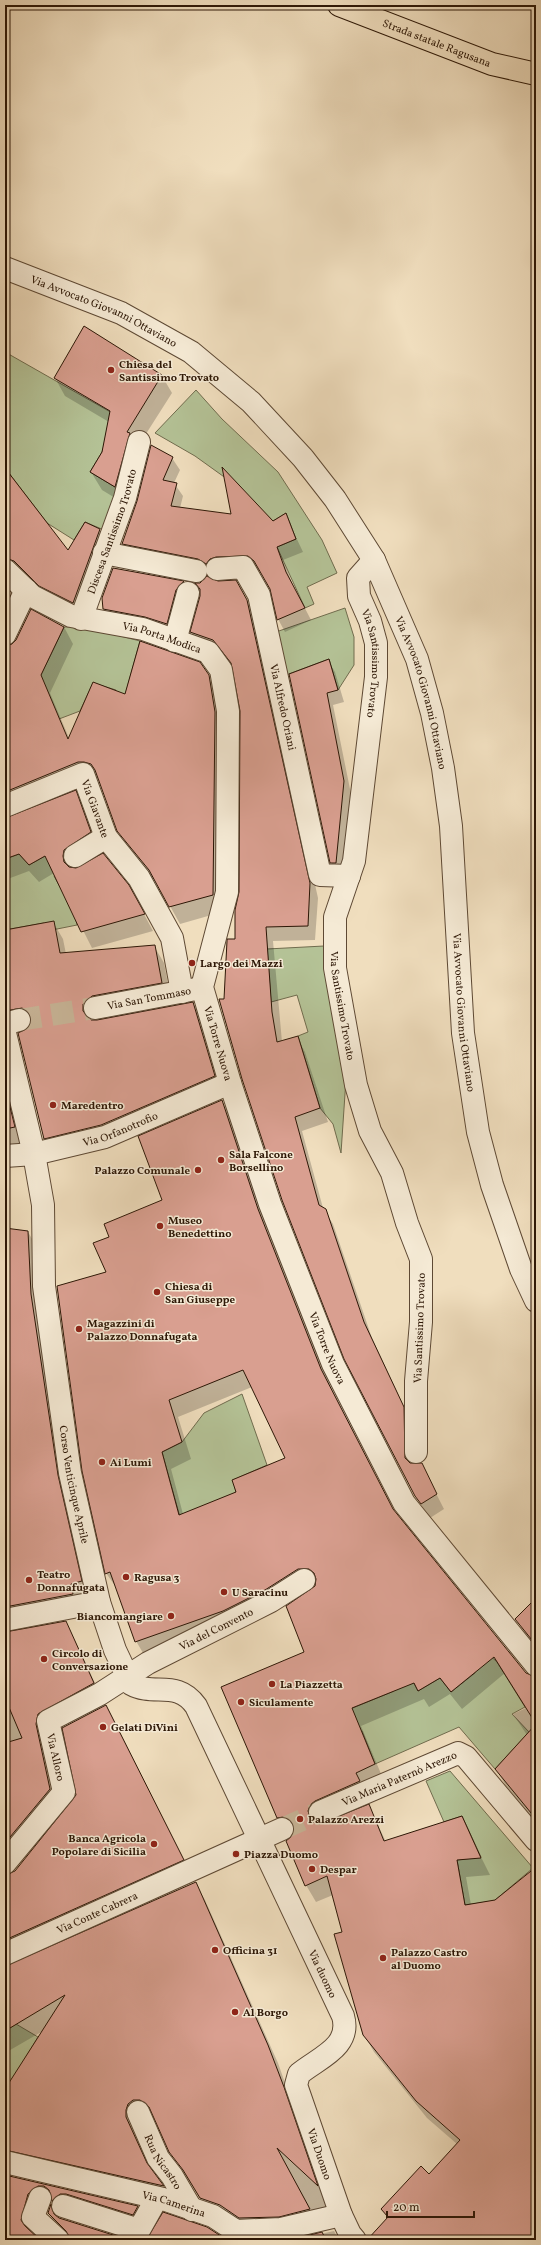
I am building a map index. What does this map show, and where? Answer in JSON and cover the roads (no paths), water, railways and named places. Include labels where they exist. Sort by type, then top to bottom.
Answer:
[{"type":"main road","name":"Strada statale Ragusana","points":[[339,5],[492,64],[524,73],[536,74]]},
{"type":"street","name":"Via Avvocato Giovanni Ottaviano","points":[[5,268],[121,313],[191,352],[251,402],[303,458],[335,499],[374,560],[417,659],[432,713],[443,768],[451,826],[463,1033],[478,1132],[492,1186],[521,1269],[536,1302]]},
{"type":"street","name":"Discesa Santissimo Trovato","points":[[81,619],[125,498],[139,442]]},
{"type":"street","name":"Via Alfredo Oriani","points":[[104,553],[207,570],[243,567],[259,595],[320,876],[349,876]]},
{"type":"street","name":"Via Santissimo Trovato","points":[[374,560],[358,578],[359,596],[370,620],[376,643],[376,676],[354,861],[335,917],[336,968],[356,1085],[370,1130],[392,1173],[407,1223],[421,1259],[421,1322],[416,1381],[416,1452]]},
{"type":"street","name":"Via Porta Modica","points":[[5,570],[32,596],[81,619],[143,629],[208,652],[221,670],[228,711],[227,892],[192,990]]},
{"type":"street","points":[[5,634],[26,590]]},
{"type":"street","points":[[175,641],[188,593]]},
{"type":"street","name":"Via Giavante","points":[[5,806],[83,774],[106,837],[139,878],[158,911],[172,938],[192,990]]},
{"type":"street","points":[[75,856],[106,837]]},
{"type":"street","name":"Via San Tommaso","points":[[95,1008],[192,990]]},
{"type":"street","name":"Via Torre Nuova","points":[[192,990],[230,1083],[270,1204],[333,1364],[404,1503],[536,1665]]},
{"type":"street","points":[[10,1026],[34,1154]]},
{"type":"street","name":"Via Orfanotrofio","points":[[5,1156],[34,1154],[105,1137],[230,1083]]},
{"type":"street","name":"Corso Venticinque Aprile","points":[[34,1154],[43,1205],[44,1286],[70,1473],[99,1602],[115,1650],[127,1677]]},
{"type":"street","name":"Via del Convento","points":[[127,1677],[148,1663],[271,1601],[304,1580]]},
{"type":"street","points":[[5,1620],[99,1602]]},
{"type":"street","points":[[127,1677],[131,1684],[137,1687],[176,1690],[192,1700],[200,1713],[259,1840],[282,1829]]},
{"type":"street","name":"Via Alloro","points":[[5,1863],[64,1792],[48,1721],[100,1694],[127,1677]]},
{"type":"street","name":"Via Maria Paternò Arezzo","points":[[320,1812],[458,1753],[466,1757],[536,1840]]},
{"type":"street","name":"Via Conte Cabrera","points":[[5,1954],[259,1840]]},
{"type":"street","name":"Via duomo","points":[[259,1840],[340,2009],[346,2025],[341,2042],[299,2074],[296,2085],[299,2093]]},
{"type":"street","name":"Via Duomo","points":[[299,2093],[341,2215],[350,2234],[355,2240]]},
{"type":"street","name":"Rua Nicastro","points":[[138,2112],[158,2158],[172,2176],[192,2210]]},
{"type":"street","name":"Via Camerina","points":[[5,2162],[157,2198],[213,2216],[236,2231],[281,2229],[341,2215]]},
{"type":"street","points":[[40,2198],[33,2217],[58,2240]]},
{"type":"street","points":[[63,2206],[139,2230],[157,2198]]},
{"type":"tunnel","points":[[19,1020],[95,1008]]},
{"type":"tunnel","points":[[282,1829],[320,1812]]},
{"type":"place","name":"Chiesa del Santissimo Trovato","points":[[111,370]]},
{"type":"place","name":"Largo dei Mazzi","points":[[192,963]]},
{"type":"place","name":"Maredentro","points":[[53,1105]]},
{"type":"place","name":"Sala Falcone Borsellino","points":[[221,1160]]},
{"type":"place","name":"Palazzo Comunale","points":[[198,1170]]},
{"type":"place","name":"Museo Benedettino","points":[[160,1226]]},
{"type":"place","name":"Chiesa di San Giuseppe","points":[[157,1292]]},
{"type":"place","name":"Magazzini di Palazzo Donnafugata","points":[[79,1329]]},
{"type":"place","name":"Ai Lumi","points":[[102,1462]]},
{"type":"place","name":"Ragusa 3","points":[[126,1577]]},
{"type":"place","name":"Teatro Donnafugata","points":[[29,1580]]},
{"type":"place","name":"U Saracinu","points":[[224,1592]]},
{"type":"place","name":"Biancomangiare","points":[[171,1616]]},
{"type":"place","name":"Circolo di Conversazione","points":[[44,1659]]},
{"type":"place","name":"La Piazzetta","points":[[272,1684]]},
{"type":"place","name":"Siculamente","points":[[241,1702]]},
{"type":"place","name":"Gelati DiVini","points":[[103,1727]]},
{"type":"place","name":"Palazzo Arezzi","points":[[300,1819]]},
{"type":"place","name":"Banca Agricola Popolare di Sicilia","points":[[154,1844]]},
{"type":"place","name":"Piazza Duomo","points":[[236,1854]]},
{"type":"place","name":"Despar","points":[[312,1869]]},
{"type":"place","name":"Officina 31","points":[[215,1950]]},
{"type":"place","name":"Palazzo Castro al Duomo","points":[[383,1958]]},
{"type":"place","name":"Al Borgo","points":[[235,2012]]}]
